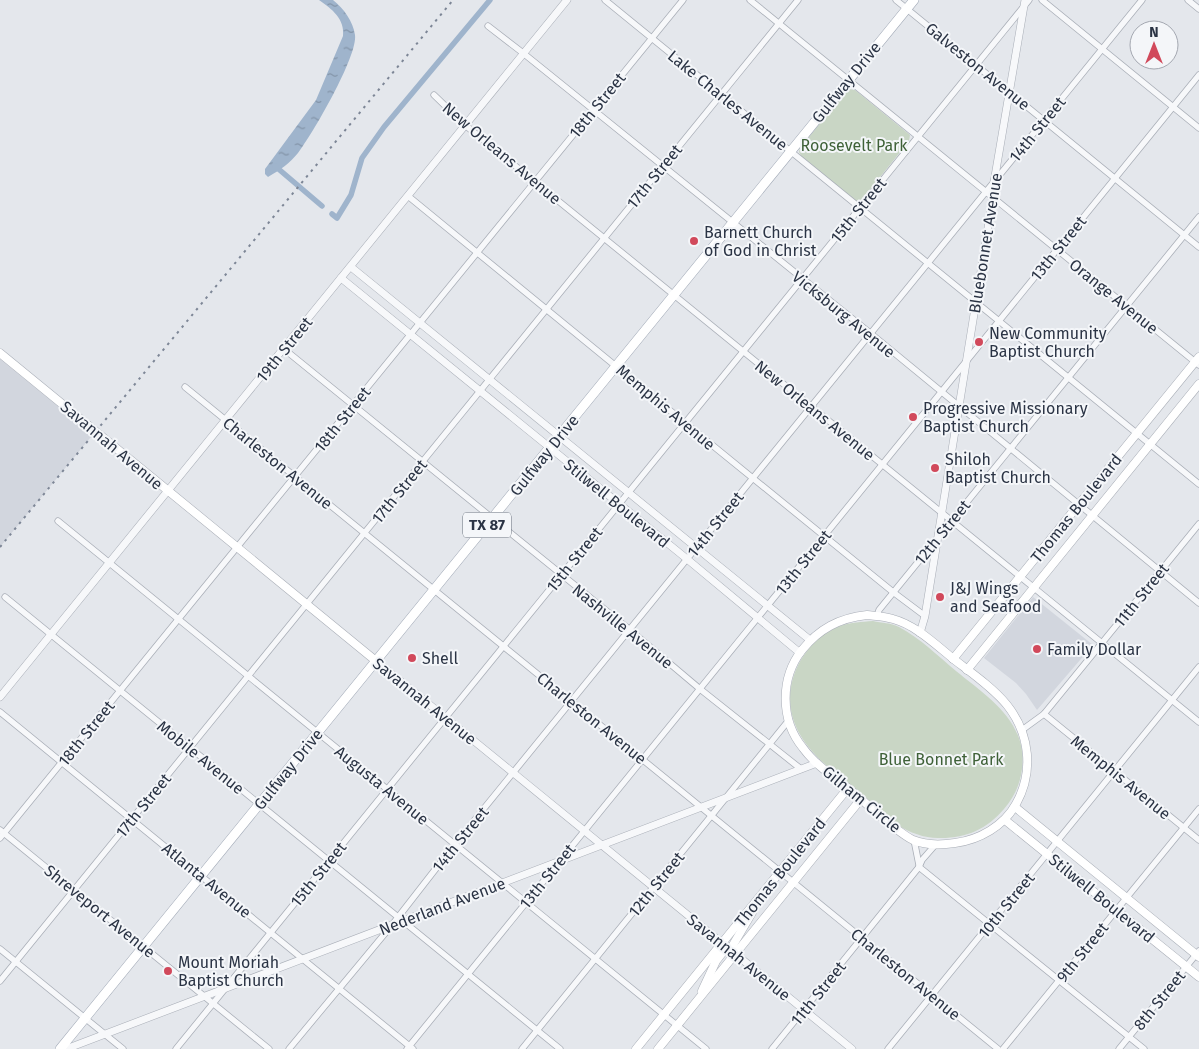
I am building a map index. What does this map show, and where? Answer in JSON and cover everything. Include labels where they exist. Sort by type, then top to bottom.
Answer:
[{"type":"main road","name":"Gulfway Drive","points":[[60,1049],[914,0]]},
{"type":"main road","name":"Savannah Avenue","points":[[0,353],[376,661]]},
{"type":"main road","name":"Thomas Boulevard","points":[[953,659],[1198,362]]},
{"type":"main road","name":"Thomas Boulevard","points":[[967,670],[1199,384]]},
{"type":"main road","name":"Gilham Circle","points":[[856,616],[877,616],[894,619],[920,633],[953,659],[1006,704],[1022,730],[1027,752],[1027,772],[1020,796],[1005,820],[976,838],[964,842],[936,844],[914,840],[817,763],[804,750],[797,740],[789,720],[786,706],[786,683],[791,667],[810,640],[838,621],[856,616]]},
{"type":"main road","name":"Thomas Boulevard","points":[[636,1049],[848,788]]},
{"type":"main road","name":"Thomas Boulevard","points":[[658,1049],[861,799]]},
{"type":"main road","name":"Stilwell Boulevard","points":[[1014,807],[1198,954]]},
{"type":"main road","name":"Stilwell Boulevard","points":[[1005,820],[1199,977]]},
{"type":"main road","points":[[735,954],[733,944],[745,926],[757,900]]},
{"type":"main road","points":[[700,998],[706,982],[723,952],[722,943]]},
{"type":"street","name":"19th Street","points":[[0,697],[566,0]]},
{"type":"street","name":"Lake Charles Avenue","points":[[605,0],[1199,484]]},
{"type":"street","name":"18th Street","points":[[1,834],[121,691],[683,0]]},
{"type":"street","name":"Orange Avenue","points":[[750,0],[1126,306],[1198,362]]},
{"type":"street","name":"17th Street","points":[[0,981],[798,0]]},
{"type":"street","name":"Galveston Avenue","points":[[896,0],[1199,246]]},
{"type":"street","points":[[1042,0],[1199,128]]},
{"type":"street","name":"14th Street","points":[[401,919],[455,844],[1142,0]]},
{"type":"street","points":[[1188,0],[1199,9]]},
{"type":"street","name":"15th Street","points":[[176,1049],[1026,2]]},
{"type":"street","name":"Bluebonnet Avenue","points":[[920,633],[925,616],[994,182],[1026,2]]},
{"type":"street","name":"Vicksburg Avenue","points":[[488,26],[870,334],[1199,603]]},
{"type":"street","name":"13th Street","points":[[410,1048],[767,605],[1199,75]]},
{"type":"street","name":"New Orleans Avenue","points":[[434,95],[465,125],[812,405],[951,521],[1199,722]]},
{"type":"street","name":"Memphis Avenue","points":[[408,196],[824,536],[925,616]]},
{"type":"street","name":"12th Street","points":[[877,616],[879,610],[893,592],[1199,216]]},
{"type":"street","name":"Stilwell Boulevard","points":[[350,267],[810,640]]},
{"type":"street","name":"Stilwell Boulevard","points":[[341,278],[800,653]]},
{"type":"street","name":"Nashville Avenue","points":[[284,349],[700,689],[801,769]]},
{"type":"street","name":"Charleston Avenue","points":[[185,387],[998,1049]]},
{"type":"street","name":"Augusta Avenue","points":[[58,521],[706,1049]]},
{"type":"street","name":"11th Street","points":[[1022,730],[1044,714],[1199,524]]},
{"type":"street","name":"Mobile Avenue","points":[[5,597],[560,1049]]},
{"type":"street","name":"Savannah Avenue","points":[[376,661],[852,1049]]},
{"type":"street","name":"10th Street","points":[[888,1049],[1199,667]]},
{"type":"street","name":"Atlanta Avenue","points":[[0,712],[304,959],[410,1048]]},
{"type":"street","name":"Memphis Avenue","points":[[1044,714],[1199,840]]},
{"type":"street","name":"12th Street","points":[[522,1049],[789,720]]},
{"type":"street","name":"Nederland Avenue","points":[[66,1049],[392,925],[401,919],[502,884],[817,763]]},
{"type":"street","name":"9th Street","points":[[1003,1049],[1199,809]]},
{"type":"street","name":"Shreveport Avenue","points":[[1,834],[74,890],[269,1049]]},
{"type":"street","points":[[914,840],[919,867],[1144,1049]]},
{"type":"street","name":"11th Street","points":[[772,1049],[862,939],[936,844]]},
{"type":"street","points":[[289,1049],[392,925]]},
{"type":"street","points":[[0,949],[123,1049]]},
{"type":"street","name":"8th Street","points":[[1119,1049],[1186,966],[1198,954]]},
{"type":"shaded area","points":[[0,353],[95,432],[0,547]]},
{"type":"shaded area","points":[[1033,597],[1093,645],[1037,710],[1016,683],[984,658]]},
{"type":"green space","name":"Roosevelt Park","points":[[848,89],[855,90],[910,135],[909,141],[860,202],[857,202],[801,156],[799,152],[800,148]]},
{"type":"green space","name":"Blue Bonnet Park","points":[[873,621],[896,626],[907,631],[922,642],[993,701],[1012,724],[1019,738],[1022,752],[1022,769],[1014,795],[991,822],[976,831],[950,838],[930,838],[903,828],[818,758],[797,729],[790,699],[796,669],[804,655],[826,633],[840,626]]},
{"type":"water","points":[[319,0],[333,0],[341,7],[354,30],[354,45],[342,77],[305,144],[292,160],[268,177],[265,174],[265,169],[316,100],[343,36],[342,24],[337,15]]},
{"type":"waterway","points":[[332,214],[337,218],[351,195],[362,158],[384,127],[490,0]]},
{"type":"waterway","points":[[275,166],[322,206]]},
{"type":"railway","points":[[0,547],[453,0]]},
{"type":"place","name":"Barnett Church of God in Christ","points":[[694,241]]},
{"type":"place","name":"New Community Baptist Church","points":[[979,342]]},
{"type":"place","name":"Progressive Missionary Baptist Church","points":[[913,417]]},
{"type":"place","name":"Shiloh Baptist Church","points":[[935,468]]},
{"type":"place","name":"J&J Wings and Seafood","points":[[940,597]]},
{"type":"place","name":"Family Dollar","points":[[1037,649]]},
{"type":"place","name":"Shell","points":[[412,658]]},
{"type":"place","name":"Mount Moriah Baptist Church","points":[[168,971]]}]
